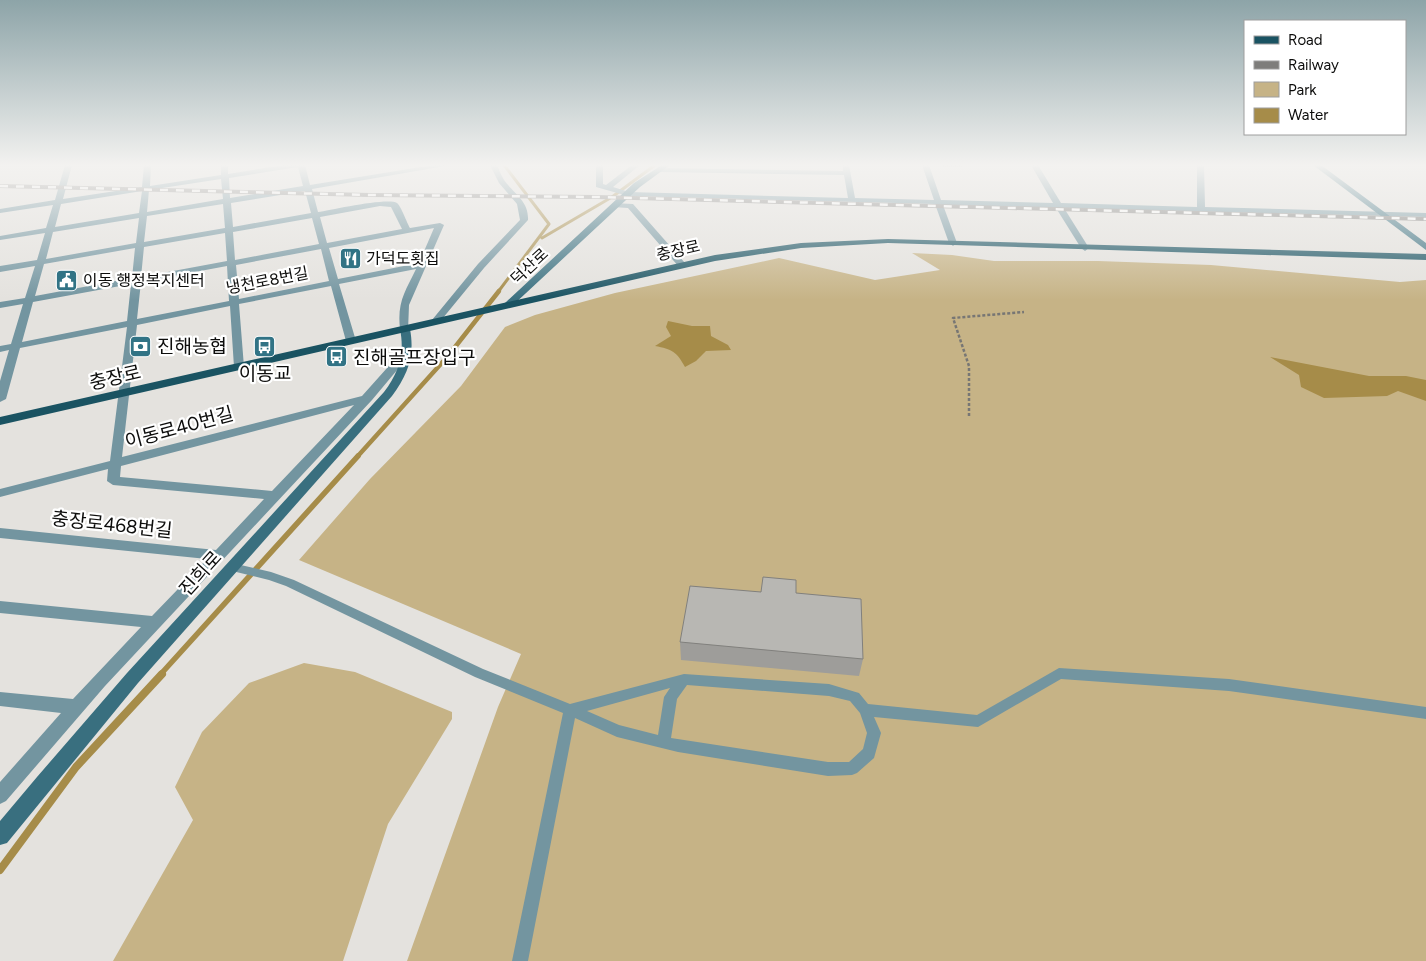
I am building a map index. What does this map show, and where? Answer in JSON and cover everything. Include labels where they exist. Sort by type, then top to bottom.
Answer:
[{"type":"main road","name":"충장로","points":[[0,421],[682,266],[763,250],[869,241],[1426,257]]},
{"type":"street","points":[[0,399],[57,210]]},
{"type":"street","points":[[143,210],[125,393],[113,481],[275,496]]},
{"type":"street","points":[[0,238],[176,210]]},
{"type":"street","points":[[229,210],[239,367]]},
{"type":"street","points":[[314,210],[351,341]]},
{"type":"street","points":[[0,269],[342,210]]},
{"type":"street","points":[[396,210],[407,231]]},
{"type":"street","points":[[438,321],[475,273],[524,220],[525,214],[523,210]]},
{"type":"street","name":"덕산로","points":[[508,305],[611,210]]},
{"type":"street","points":[[633,210],[682,266]]},
{"type":"street","points":[[941,210],[953,243]]},
{"type":"street","points":[[1062,210],[1085,248]]},
{"type":"street","points":[[1196,210],[1426,215]]},
{"type":"street","points":[[1376,210],[1426,247]]},
{"type":"street","points":[[0,305],[440,225],[404,305],[403,313],[406,329]]},
{"type":"street","name":"냉천로8번길","points":[[0,349],[422,265]]},
{"type":"street","name":"진희로","points":[[0,836],[48,774],[142,665],[237,568],[388,393],[402,372],[408,351],[406,329]]},
{"type":"street","points":[[0,794],[77,706],[368,398],[408,351]]},
{"type":"street","name":"이동로40번길","points":[[0,493],[368,398]]},
{"type":"street","name":"충장로468번길","points":[[0,533],[219,555]]},
{"type":"street","points":[[0,607],[156,622]]},
{"type":"street","points":[[0,699],[77,706]]},
{"type":"lane","points":[[237,568],[290,583],[479,673],[617,731],[664,742],[828,769],[852,768],[869,752],[874,733],[865,710],[854,697],[829,690],[684,679],[570,710]]},
{"type":"lane","points":[[865,710],[978,721],[1060,673],[1229,685],[1426,713]]},
{"type":"lane","points":[[664,742],[671,697],[684,679]]},
{"type":"lane","points":[[520,961],[570,710]]},
{"type":"path","points":[[969,416],[969,366],[953,318],[1024,312]]},
{"type":"green space","points":[[912,253],[952,255],[994,261],[1098,261],[1211,265],[1400,282],[1426,280],[1426,961],[407,961],[498,707],[521,654],[299,560],[370,479],[461,386],[505,327],[535,315],[615,293],[779,258],[875,280],[940,270]]},
{"type":"green space","points":[[304,663],[355,672],[452,712],[452,719],[388,824],[343,961],[113,961],[193,820],[175,787],[202,732],[249,683]]},
{"type":"water","points":[[668,321],[692,326],[710,326],[711,336],[728,345],[731,350],[706,351],[696,361],[685,367],[673,352],[666,348],[655,346],[671,336],[666,327]]},
{"type":"water","points":[[1270,357],[1369,376],[1406,376],[1426,380],[1426,401],[1398,391],[1387,396],[1324,398],[1301,387],[1299,375]]},
{"type":"building","points":[[763,577],[796,580],[796,593],[861,599],[863,659],[680,642],[690,586],[761,592]]},
{"type":"waterway","points":[[498,292],[549,224],[538,210]]},
{"type":"waterway","points":[[542,238],[590,210]]},
{"type":"waterway","points":[[357,457],[448,356],[499,291]]},
{"type":"waterway","points":[[160,675],[358,456]]},
{"type":"waterway","points":[[0,870],[76,767],[162,674]]},
{"type":"railway","points":[[1081,210],[1426,219]]},
{"type":"place","name":"가덕도횟집","points":[[350,258]]},
{"type":"place","name":"이동 행정복지센터","points":[[67,280]]},
{"type":"place","name":"진해농협","points":[[141,346]]},
{"type":"place","name":"이동교","points":[[265,347]]},
{"type":"place","name":"진해골프장입구","points":[[337,357]]}]
